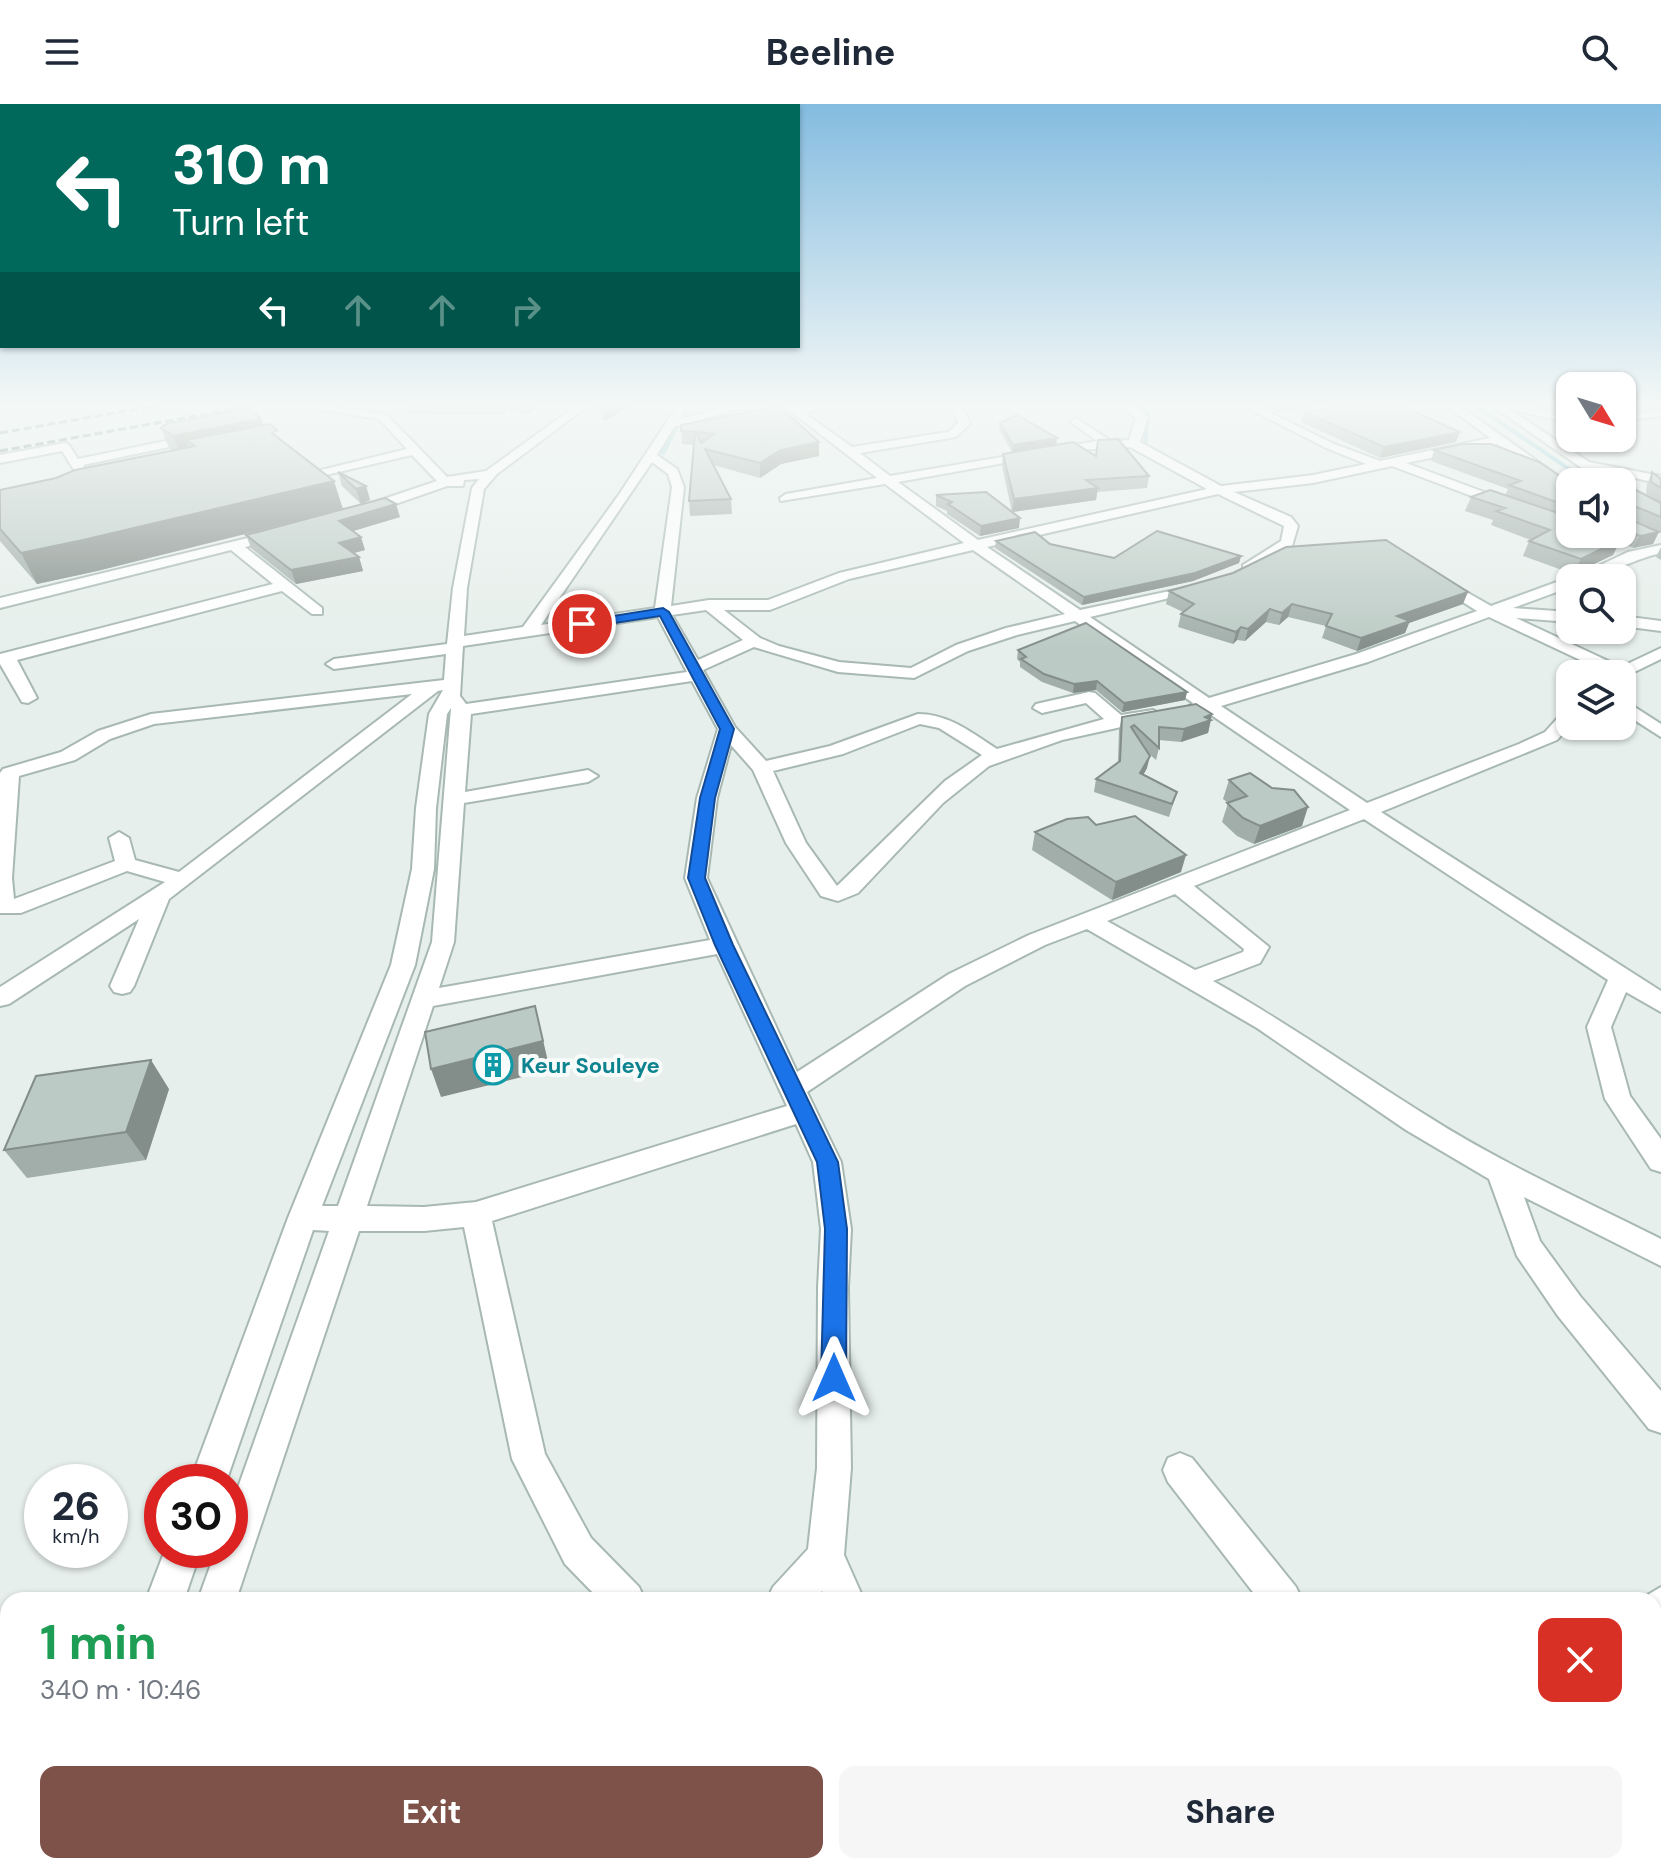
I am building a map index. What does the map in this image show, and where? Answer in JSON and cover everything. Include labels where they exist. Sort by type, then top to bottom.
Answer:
[{"type":"street","points":[[350,511],[433,486]]},
{"type":"street","points":[[220,1592],[443,942],[456,799],[449,694],[471,517],[482,486]]},
{"type":"street","points":[[527,633],[630,486]]},
{"type":"street","points":[[677,486],[675,523],[661,595],[663,612],[727,729],[762,768],[796,843],[829,891],[838,894],[850,888],[969,770],[996,756],[1117,721],[1208,705],[1362,658],[1556,587]]},
{"type":"street","points":[[786,498],[849,486]]},
{"type":"street","points":[[898,486],[975,545],[1208,705],[1366,812],[1661,1003]]},
{"type":"street","points":[[1210,486],[1286,520],[1291,526],[1291,536],[1279,550],[1233,575]]},
{"type":"street","points":[[334,664],[709,605],[770,605],[844,576],[1219,490],[1257,486]]},
{"type":"street","points":[[1449,486],[1556,524]]},
{"type":"street","points":[[0,603],[287,532]]},
{"type":"street","points":[[233,545],[317,611]]},
{"type":"street","points":[[1616,548],[1661,568]]},
{"type":"street","points":[[1612,564],[1633,555],[1661,549]]},
{"type":"street","points":[[1426,573],[1489,611],[1593,660]]},
{"type":"street","points":[[709,605],[754,641],[838,667],[914,673],[962,648],[1076,614],[1177,595],[1212,583]]},
{"type":"street","points":[[1,584],[22,598]]},
{"type":"street","points":[[28,698],[4,659],[286,585]]},
{"type":"street","points":[[1489,611],[1556,616]]},
{"type":"street","points":[[1636,623],[1661,626]]},
{"type":"street","points":[[183,880],[126,864],[13,908],[4,907],[1,878],[10,773],[68,756],[104,735],[151,719],[697,671],[754,641]]},
{"type":"street","points":[[1636,665],[1661,653]]},
{"type":"street","points":[[0,998],[159,897],[449,694]]},
{"type":"street","points":[[214,1464],[303,1218],[403,965],[423,869],[426,808],[438,714],[449,694]]},
{"type":"street","points":[[1042,708],[1089,697],[1117,721]]},
{"type":"street","points":[[1636,714],[1661,732]]},
{"type":"street","points":[[762,768],[836,750],[918,719],[933,719],[945,724],[996,756]]},
{"type":"street","points":[[727,729],[707,798],[696,878],[724,945],[800,1099],[827,1162],[836,1229],[833,1288],[834,1468],[826,1556],[842,1592]]},
{"type":"street","points":[[303,1218],[424,1219],[476,1214],[800,1099],[957,980],[1087,919],[1179,886],[1526,748],[1556,730]]},
{"type":"street","points":[[456,799],[588,776]]},
{"type":"street","points":[[119,838],[126,864]]},
{"type":"street","points":[[1179,886],[1257,947],[1252,957],[1193,980]]},
{"type":"street","points":[[122,986],[159,897]]},
{"type":"street","points":[[1087,919],[1266,1022],[1416,1123],[1500,1172],[1661,1253]]},
{"type":"street","points":[[423,999],[724,945]]},
{"type":"street","points":[[1620,979],[1599,1027],[1618,1099],[1661,1161]]},
{"type":"street","points":[[1500,1172],[1528,1247],[1569,1306],[1661,1417]]},
{"type":"street","points":[[476,1214],[529,1459],[578,1551],[618,1592]]},
{"type":"street","points":[[1180,1470],[1277,1592]]},
{"type":"street","points":[[795,1592],[826,1556]]},
{"type":"street","points":[[168,1592],[177,1568]]},
{"type":"building","points":[[21,486],[315,486],[21,553],[0,529],[0,490]]},
{"type":"building","points":[[690,486],[724,486],[731,499],[689,501]]},
{"type":"building","points":[[1011,486],[1098,488],[1014,499]]},
{"type":"building","points":[[1511,486],[1556,486],[1556,502]]},
{"type":"building","points":[[1490,490],[1556,512],[1556,548],[1604,548],[1581,559],[1529,541],[1550,530],[1496,511],[1505,508],[1471,497]]},
{"type":"building","points":[[1636,490],[1661,503],[1661,517],[1636,507]]},
{"type":"building","points":[[986,492],[1020,518],[981,526],[948,504],[952,502],[936,495]]},
{"type":"building","points":[[385,498],[396,504],[339,521],[361,537],[339,543],[359,557],[291,570],[246,535]]},
{"type":"building","points":[[1636,522],[1659,532],[1636,534]]},
{"type":"building","points":[[1157,531],[1241,556],[1195,573],[1084,597],[996,541],[1035,532],[1050,544],[1114,558]]},
{"type":"building","points":[[1386,540],[1468,592],[1397,616],[1410,621],[1361,638],[1326,626],[1332,614],[1292,604],[1282,613],[1270,609],[1248,629],[1241,627],[1236,632],[1181,614],[1194,604],[1169,591],[1233,573],[1286,547]]},
{"type":"building","points":[[1086,623],[1187,692],[1124,703],[1097,681],[1074,684],[1044,674],[1021,659],[1026,657],[1018,650]]},
{"type":"building","points":[[1196,704],[1212,714],[1205,717],[1211,720],[1184,729],[1159,727],[1159,748],[1134,725],[1131,727],[1150,756],[1140,773],[1177,792],[1172,804],[1096,779],[1120,761],[1122,717]]},
{"type":"building","points":[[1250,773],[1272,788],[1294,790],[1308,807],[1260,826],[1243,818],[1227,803],[1247,796],[1229,780]]},
{"type":"building","points":[[1135,816],[1186,855],[1116,882],[1035,832],[1067,819],[1088,817],[1096,825]]},
{"type":"building","points":[[535,1006],[543,1041],[431,1069],[425,1032]]},
{"type":"building","points":[[151,1060],[126,1132],[4,1150],[36,1076]]},
{"type":"place","name":"Keur Souleye","points":[[493,1065]]},
{"type":"route","points":[[582,624],[663,612],[727,729],[707,798],[696,878],[724,945],[827,1162],[836,1229],[834,1378]]}]
